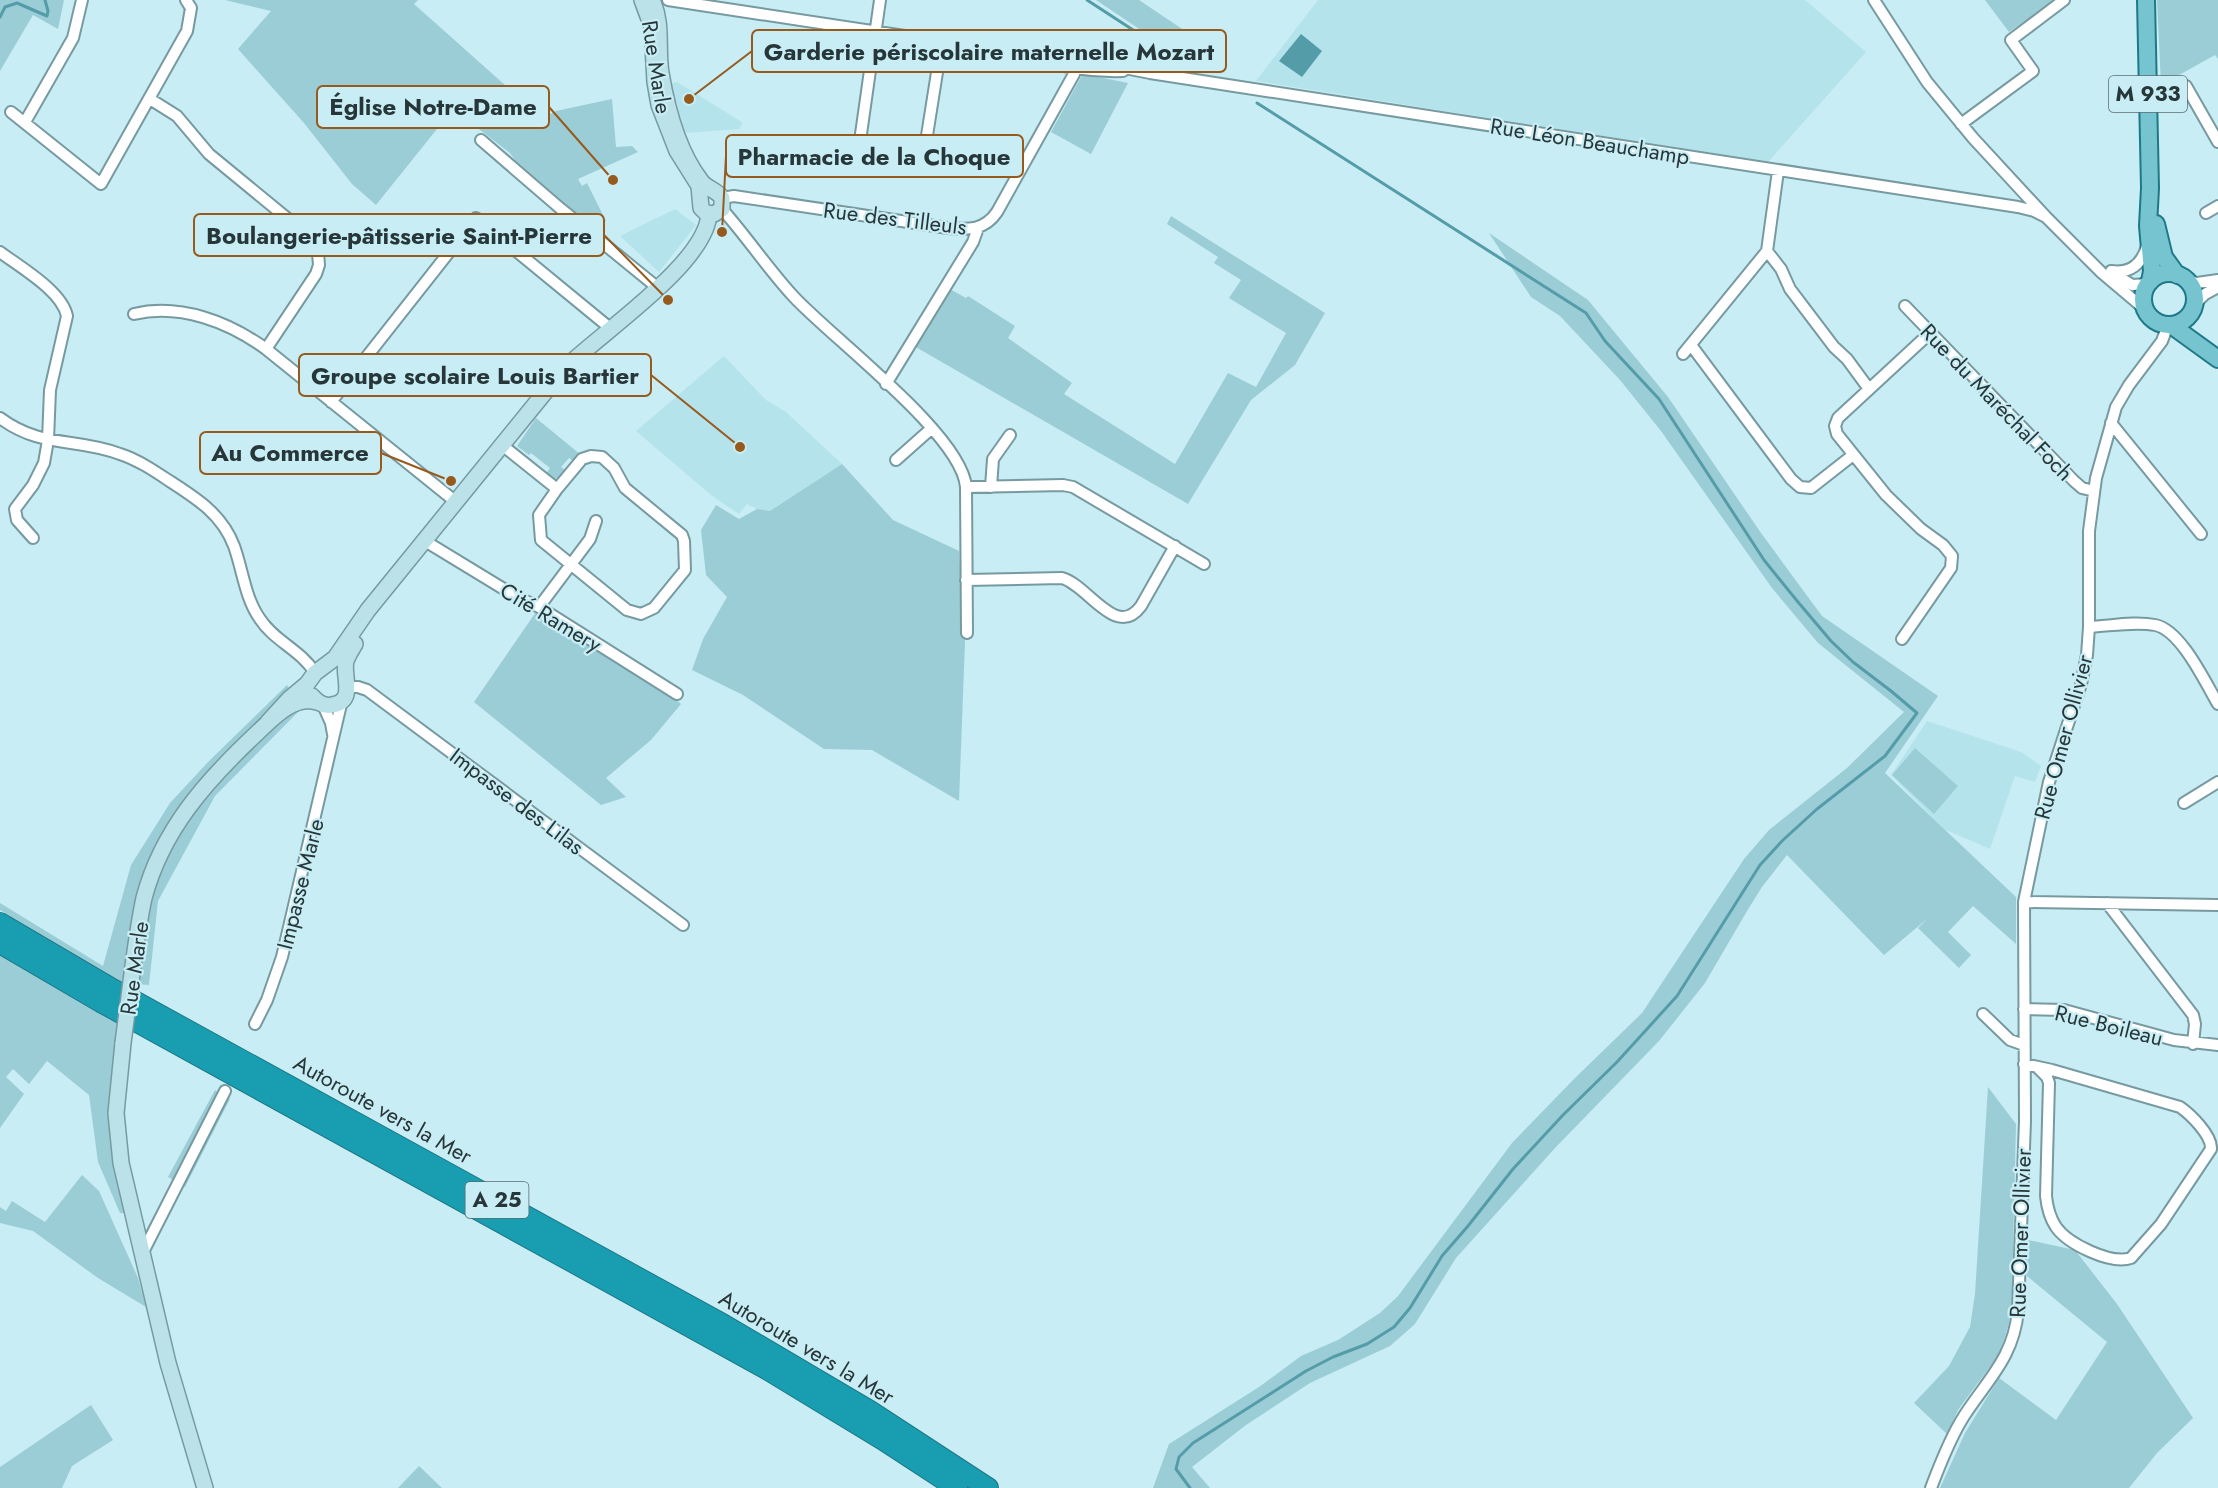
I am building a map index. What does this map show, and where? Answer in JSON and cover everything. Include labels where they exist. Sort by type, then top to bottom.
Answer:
[{"type":"highway","name":"Autoroute vers la Mer","points":[[0,923],[114,990],[733,1330],[870,1411],[988,1488]]},
{"type":"highway","name":"A 25","points":[[0,943],[101,1002],[765,1368],[866,1429],[957,1488]]},
{"type":"main road","name":"Rue Marle","points":[[642,0],[652,27],[655,82],[659,105],[677,151],[699,186],[713,202]]},
{"type":"main road","name":"Rue Marle","points":[[205,1488],[168,1363],[122,1169],[117,1137],[117,1100],[123,1043],[144,899],[155,866],[169,836],[188,806],[207,783],[289,699],[335,658],[359,622],[563,370],[658,288],[695,249],[708,225],[713,202],[693,169],[673,122],[662,75],[659,21],[652,0]]},
{"type":"main road","name":"M 933","points":[[2145,0],[2150,188],[2149,237],[2152,270],[2149,283]]},
{"type":"main road","name":"M 933","points":[[2150,188],[2154,217],[2164,257],[2182,278]]},
{"type":"main road","points":[[2164,274],[2182,278],[2194,292],[2192,310],[2194,330],[2218,359],[2161,321],[2144,296],[2149,283],[2164,274]]},
{"type":"main road","points":[[2161,321],[2179,323],[2192,310]]},
{"type":"main road","name":"Rue Marle","points":[[345,688],[348,657],[379,598]]},
{"type":"main road","points":[[338,669],[345,688],[332,705],[320,703],[310,690],[316,673],[338,669]]},
{"type":"main road","name":"Rue Marle","points":[[268,722],[286,708],[299,702],[310,700],[320,703]]},
{"type":"street","points":[[25,122],[73,38],[82,0]]},
{"type":"street","points":[[11,112],[101,184],[187,31],[192,9],[186,0]]},
{"type":"street","name":"Rue Léon Beauchamp","points":[[668,0],[1017,53],[1046,54],[1078,63],[2018,207],[2046,217]]},
{"type":"street","points":[[880,0],[860,141],[865,150],[911,158],[925,148],[942,41]]},
{"type":"street","points":[[1874,0],[1922,75],[1961,124],[2046,217],[2102,273],[2161,321]]},
{"type":"street","points":[[1961,124],[2033,71],[2011,40],[2064,0]]},
{"type":"street","name":"Rue des Tilleuls","points":[[713,202],[734,196],[948,228],[978,228],[991,220],[998,212],[1078,63]]},
{"type":"street","points":[[2186,86],[2218,142]]},
{"type":"street","points":[[150,99],[177,116],[209,154],[303,230],[317,248],[319,260],[316,274],[266,349]]},
{"type":"street","points":[[481,140],[658,288]]},
{"type":"street","points":[[1683,354],[1767,251],[1778,171]]},
{"type":"street","points":[[713,202],[794,297],[932,428],[962,469],[966,487],[967,633]]},
{"type":"street","points":[[2206,213],[2218,206]]},
{"type":"street","points":[[331,402],[476,218],[610,328]]},
{"type":"street","points":[[886,384],[973,242],[978,228]]},
{"type":"street","points":[[2109,271],[2124,271],[2136,266],[2144,256],[2149,237]]},
{"type":"street","points":[[1767,251],[1781,269],[1790,289],[1869,390]]},
{"type":"street","points":[[0,252],[54,294],[66,309],[66,327],[50,390],[48,440],[44,463],[38,479],[15,509],[17,520],[33,538]]},
{"type":"street","points":[[2085,255],[2132,285],[2149,283]]},
{"type":"street","points":[[2182,278],[2197,283],[2218,280]]},
{"type":"street","points":[[2192,310],[2202,296],[2218,287]]},
{"type":"street","name":"Rue du Maréchal Foch","points":[[1905,306],[2073,481],[2082,488],[2094,491]]},
{"type":"street","points":[[134,314],[152,310],[204,317],[235,330],[266,349],[456,502]]},
{"type":"street","name":"Rue Omer Ollivier","points":[[1931,1488],[1958,1427],[1999,1368],[2011,1345],[2016,1329],[2025,1121],[2024,902],[2049,782],[2083,675],[2089,627],[2088,543],[2094,491],[2111,423],[2124,393],[2154,351],[2161,321]]},
{"type":"street","points":[[1902,639],[1951,568],[1952,556],[1886,495],[1837,434],[1835,426],[1838,418],[1931,333]]},
{"type":"street","points":[[1691,345],[1791,479],[1800,487],[1811,488],[1853,455]]},
{"type":"street","points":[[0,417],[21,432],[48,440],[102,448],[121,454],[146,466],[202,502],[220,519],[229,535],[252,604],[262,622],[306,659],[316,673]]},
{"type":"street","points":[[2111,423],[2201,534]]},
{"type":"street","points":[[896,460],[932,428]]},
{"type":"street","points":[[991,487],[993,459],[1010,435]]},
{"type":"street","points":[[502,445],[557,489]]},
{"type":"street","points":[[591,456],[602,457],[614,468],[625,488],[680,533],[684,541],[686,565],[684,573],[654,608],[641,614],[627,610],[541,540],[539,515],[557,489],[582,459],[591,456]]},
{"type":"street","points":[[966,487],[1073,487],[1204,564]]},
{"type":"street","points":[[539,607],[590,539],[596,521]]},
{"type":"street","name":"Cité Ramery","points":[[425,541],[517,597],[539,607],[677,694]]},
{"type":"street","points":[[966,580],[1062,578],[1076,584],[1112,615],[1126,617],[1134,614],[1141,606],[1175,546]]},
{"type":"street","points":[[2089,627],[2148,624],[2166,628],[2179,641],[2218,704]]},
{"type":"street","name":"Impasse des Lilas","points":[[345,688],[358,687],[367,690],[683,925]]},
{"type":"street","name":"Impasse Marle","points":[[255,1024],[267,1000],[282,957],[345,688]]},
{"type":"street","name":"Impasse Marle","points":[[320,703],[331,723],[333,740]]},
{"type":"street","points":[[2184,803],[2218,782]]},
{"type":"street","points":[[2024,902],[2218,905]]},
{"type":"street","points":[[2107,903],[2193,1015],[2195,1024],[2193,1044]]},
{"type":"street","name":"Rue Boileau","points":[[2024,1009],[2064,1010],[2174,1040],[2193,1044],[2218,1045]]},
{"type":"street","points":[[1983,1014],[2010,1040],[2024,1045]]},
{"type":"street","name":"Rue Omer Ollivier","points":[[2024,1064],[2180,1107],[2211,1141],[2211,1149],[2161,1224],[2131,1258],[2115,1260],[2099,1255],[2061,1232],[2054,1223],[2046,1196],[2049,1083],[2047,1077],[2038,1068]]},
{"type":"street","points":[[142,1254],[225,1091]]},
{"type":"shaded area","points":[[0,0],[64,0],[58,29],[33,15],[0,71]]},
{"type":"shaded area","points":[[225,0],[418,0],[414,4],[542,118],[556,111],[612,99],[616,147],[632,146],[638,152],[578,179],[582,186],[587,183],[606,221],[592,227],[515,160],[510,153],[453,109],[376,205],[352,184],[304,123],[238,49],[271,11]]},
{"type":"shaded area","points":[[1096,0],[1139,0],[1206,45],[1213,73],[1199,69]]},
{"type":"shaded area","points":[[1318,0],[1805,0],[1866,52],[1768,162],[1256,81]]},
{"type":"shaded area","points":[[1985,0],[2054,0],[2009,32]]},
{"type":"shaded area","points":[[2157,0],[2218,0],[2218,59],[2215,55],[2161,85]]},
{"type":"shaded area","points":[[1301,34],[1322,51],[1302,77],[1279,61]]},
{"type":"shaded area","points":[[1084,74],[1128,83],[1091,154],[1051,132]]},
{"type":"shaded area","points":[[677,82],[743,123],[739,129],[684,133],[671,83]]},
{"type":"shaded area","points":[[675,209],[696,225],[659,272],[620,236]]},
{"type":"shaded area","points":[[1171,216],[1325,313],[1295,365],[1251,400],[1188,504],[914,346],[948,288],[966,298],[968,296],[1015,326],[1008,338],[1072,383],[1064,394],[1175,464],[1228,373],[1256,387],[1286,333],[1229,298],[1241,280],[1214,263],[1218,257],[1167,224]]},
{"type":"shaded area","points":[[1489,233],[1588,300],[1668,397],[1761,533],[1822,616],[1938,696],[1885,773],[2016,897],[2016,944],[1973,906],[1948,932],[1971,955],[1959,968],[1918,928],[1927,919],[1884,955],[1787,855],[1762,887],[1705,983],[1659,1041],[1555,1148],[1456,1258],[1415,1324],[1390,1346],[1310,1383],[1246,1425],[1192,1467],[1210,1488],[1153,1488],[1169,1444],[1259,1387],[1301,1356],[1338,1340],[1380,1313],[1398,1296],[1512,1143],[1642,1013],[1744,859],[1769,830],[1847,768],[1904,712],[1818,643],[1772,588],[1661,431],[1620,380],[1560,316],[1531,297]]},
{"type":"shaded area","points":[[724,356],[766,400],[786,412],[842,464],[770,511],[757,509],[747,504],[739,514],[711,495],[636,431]]},
{"type":"shaded area","points":[[536,418],[581,455],[575,462],[569,458],[561,467],[568,472],[555,479],[546,474],[550,468],[531,453],[529,455],[517,446]]},
{"type":"shaded area","points":[[842,464],[893,520],[959,551],[965,642],[959,801],[872,750],[824,749],[743,695],[692,670],[703,639],[727,597],[706,575],[701,530],[716,505],[739,519],[757,509],[770,511]]},
{"type":"shaded area","points":[[538,609],[662,688],[681,704],[651,740],[606,778],[626,797],[601,805],[474,702]]},
{"type":"shaded area","points":[[287,685],[302,708],[215,796],[158,901],[149,985],[123,983],[0,910],[0,903],[103,966],[131,865],[170,803],[209,761]]},
{"type":"shaded area","points":[[1927,721],[2023,753],[2041,766],[2035,782],[2015,776],[1990,849],[1944,829],[1891,775]]},
{"type":"shaded area","points":[[1915,748],[1958,786],[1934,814],[1892,775]]},
{"type":"shaded area","points":[[0,953],[117,1022],[112,1075],[113,1161],[125,1213],[120,1213],[98,1162],[89,1095],[47,1061],[29,1084],[13,1069],[6,1077],[24,1094],[0,1128]]},
{"type":"shaded area","points":[[1988,1087],[2016,1124],[2012,1297],[2009,1323],[2000,1353],[1958,1410],[1947,1434],[1914,1403],[1949,1366],[1970,1327],[1975,1294]]},
{"type":"shaded area","points":[[215,1090],[230,1099],[185,1187],[168,1177]]},
{"type":"shaded area","points":[[82,1175],[99,1191],[138,1278],[146,1307],[98,1278],[33,1231],[0,1223],[0,1207],[6,1211],[12,1201],[45,1222]]},
{"type":"shaded area","points":[[2028,1240],[2075,1250],[2117,1304],[2193,1418],[2157,1453],[2129,1488],[1940,1488],[1965,1433],[1999,1378],[2056,1420],[2107,1342],[2027,1276]]},
{"type":"shaded area","points":[[91,1405],[113,1440],[72,1466],[62,1488],[0,1488],[0,1467]]},
{"type":"shaded area","points":[[419,1466],[442,1488],[398,1488]]},
{"type":"waterway","points":[[0,17],[5,7],[17,3],[47,16],[45,0]]},
{"type":"waterway","points":[[1087,0],[1193,69]]},
{"type":"waterway","points":[[1190,1488],[1176,1469],[1179,1457],[1193,1443],[1306,1371],[1333,1357],[1367,1344],[1394,1327],[1410,1308],[1442,1256],[1513,1169],[1617,1062],[1677,996],[1760,865],[1817,809],[1885,756],[1917,713],[1853,662],[1831,641],[1798,602],[1764,560],[1659,399],[1605,341],[1586,313],[1257,103]]},
{"type":"place","name":"Garderie périscolaire maternelle Mozart","points":[[689,99]]},
{"type":"place","name":"Église Notre-Dame","points":[[613,180]]},
{"type":"place","name":"Pharmacie de la Choque","points":[[722,232]]},
{"type":"place","name":"Boulangerie-pâtisserie Saint-Pierre","points":[[668,300]]},
{"type":"place","name":"Groupe scolaire Louis Bartier","points":[[740,447]]},
{"type":"place","name":"Au Commerce","points":[[451,481]]}]
